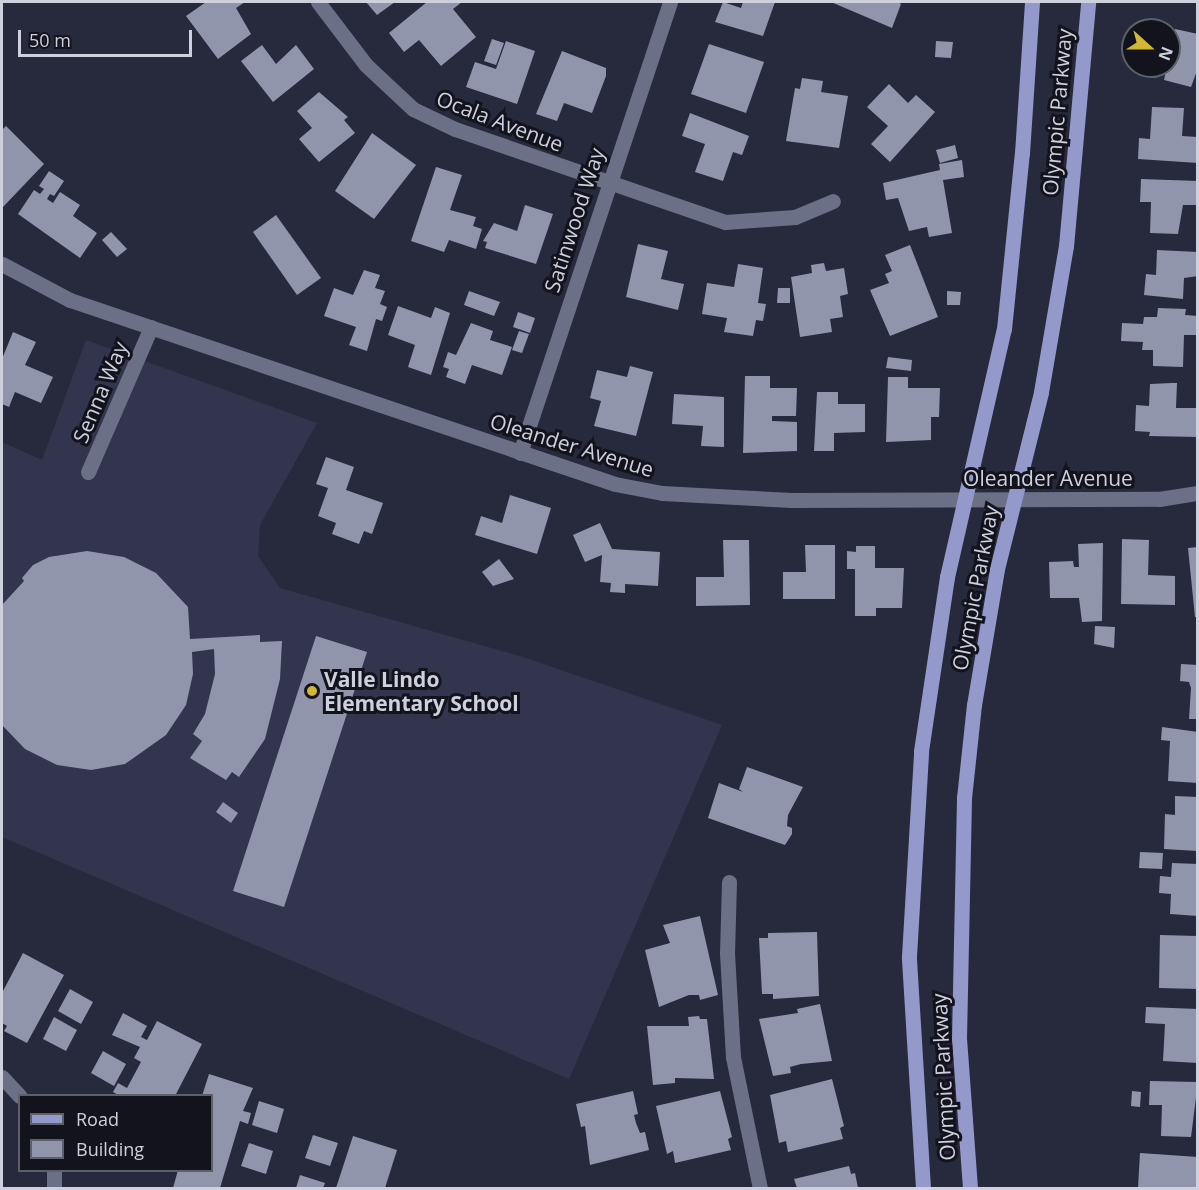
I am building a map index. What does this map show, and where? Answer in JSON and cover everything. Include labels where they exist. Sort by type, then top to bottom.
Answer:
[{"type":"main road","name":"Olympic Parkway","points":[[923,1188],[909,956],[912,857],[931,666],[1008,294],[1032,2]]},
{"type":"main road","name":"Olympic Parkway","points":[[970,1188],[959,1038],[964,798],[976,693],[1014,499],[1041,392],[1066,246],[1088,2]]},
{"type":"street","name":"Ocala Avenue","points":[[318,2],[366,65],[413,109],[455,129],[725,222],[795,217],[833,201]]},
{"type":"street","name":"Satinwood Way","points":[[520,453],[670,2]]},
{"type":"street","name":"Oleander Avenue","points":[[2,264],[70,300],[615,484],[662,493],[792,500],[1159,499],[1197,493]]},
{"type":"street","name":"Senna Way","points":[[88,472],[151,327]]},
{"type":"street","points":[[729,882],[727,953],[733,1057],[759,1188]]},
{"type":"street","points":[[2,1077],[18,1094]]},
{"type":"street","points":[[54,1172],[54,1188]]},
{"type":"shaded area","name":"Valle Lindo Elementary School","points":[[86,340],[317,423],[260,525],[258,556],[280,588],[523,657],[722,725],[569,1079],[2,837],[2,442],[42,460]]},
{"type":"building","points":[[206,2],[245,2],[236,8],[251,34],[218,59],[186,16]]},
{"type":"building","points":[[366,2],[395,2],[377,15]]},
{"type":"building","points":[[427,2],[462,2],[453,9],[476,37],[441,66],[419,40],[404,52],[389,33]]},
{"type":"building","points":[[723,2],[741,8],[743,2],[775,2],[763,36],[715,22]]},
{"type":"building","points":[[831,2],[898,2],[901,4],[892,28]]},
{"type":"building","points":[[1181,30],[1198,34],[1198,68],[1191,87],[1164,80],[1164,78],[1181,78]]},
{"type":"building","points":[[492,39],[504,43],[496,65],[484,61]]},
{"type":"building","points":[[506,41],[535,51],[517,104],[466,87],[475,62],[496,69]]},
{"type":"building","points":[[936,41],[953,42],[951,58],[935,57]]},
{"type":"building","points":[[709,44],[764,62],[746,113],[691,94]]},
{"type":"building","points":[[262,45],[276,64],[296,45],[314,69],[273,102],[241,61]]},
{"type":"building","points":[[562,51],[606,68],[606,76],[592,113],[564,103],[557,121],[536,114]]},
{"type":"building","points":[[802,78],[823,81],[821,92],[848,96],[839,148],[786,141],[795,88],[800,89]]},
{"type":"building","points":[[889,84],[908,103],[916,95],[935,112],[890,162],[871,144],[888,126],[867,107]]},
{"type":"building","points":[[319,92],[348,117],[344,120],[355,133],[319,162],[299,139],[312,128],[297,111]]},
{"type":"building","points":[[1152,107],[1184,108],[1182,136],[1198,137],[1198,163],[1138,159],[1139,138],[1150,139]]},
{"type":"building","points":[[690,113],[749,136],[742,155],[733,152],[723,181],[695,172],[705,144],[682,136]]},
{"type":"building","points":[[6,126],[44,164],[2,208],[2,130]]},
{"type":"building","points":[[372,133],[416,165],[374,219],[335,191]]},
{"type":"building","points":[[955,145],[958,158],[940,163],[936,150]]},
{"type":"building","points":[[962,160],[964,177],[943,180],[952,233],[929,237],[927,227],[909,231],[898,198],[886,200],[883,183],[940,170],[939,164]]},
{"type":"building","points":[[436,167],[462,175],[450,210],[476,217],[473,226],[482,229],[476,249],[449,240],[444,252],[411,241]]},
{"type":"building","points":[[49,171],[64,181],[54,196],[50,194],[47,199],[53,203],[60,192],[80,205],[73,216],[97,233],[80,258],[18,214],[34,190],[40,194],[44,189],[39,186]]},
{"type":"building","points":[[1141,179],[1198,181],[1198,205],[1183,205],[1178,234],[1150,233],[1151,202],[1140,202]]},
{"type":"building","points":[[525,205],[553,214],[536,264],[485,248],[487,242],[483,241],[494,223],[517,231]]},
{"type":"building","points":[[276,215],[321,278],[297,295],[253,232]]},
{"type":"building","points":[[111,232],[127,249],[117,257],[102,240]]},
{"type":"building","points":[[638,244],[668,251],[661,279],[684,284],[678,310],[626,297]]},
{"type":"building","points":[[910,245],[938,317],[890,336],[870,290],[889,283],[885,274],[892,271],[885,255]]},
{"type":"building","points":[[1157,250],[1198,252],[1198,276],[1184,278],[1183,299],[1144,295],[1146,274],[1156,275]]},
{"type":"building","points":[[824,263],[826,271],[844,268],[848,294],[840,296],[843,317],[830,319],[832,332],[800,337],[791,277],[812,273],[811,265]]},
{"type":"building","points":[[738,264],[763,268],[758,303],[766,304],[763,321],[756,320],[753,336],[724,332],[727,318],[702,314],[707,283],[734,287]]},
{"type":"building","points":[[364,270],[380,275],[375,288],[385,291],[380,304],[387,307],[382,321],[376,319],[367,351],[349,345],[356,327],[324,316],[334,288],[353,295]]},
{"type":"building","points":[[778,288],[790,288],[790,303],[777,303]]},
{"type":"building","points":[[469,291],[500,302],[494,316],[464,305]]},
{"type":"building","points":[[947,291],[961,292],[960,305],[947,305]]},
{"type":"building","points":[[398,306],[431,318],[435,307],[450,313],[431,375],[408,367],[415,345],[388,335]]},
{"type":"building","points":[[1158,308],[1186,309],[1185,315],[1198,316],[1198,335],[1184,335],[1183,367],[1153,366],[1153,350],[1142,350],[1143,342],[1121,341],[1122,323],[1143,324],[1144,317],[1157,317]]},
{"type":"building","points":[[518,312],[535,318],[530,333],[513,327]]},
{"type":"building","points":[[471,323],[493,331],[490,340],[512,347],[502,375],[472,365],[465,384],[446,377],[449,369],[443,367],[448,352],[456,355]]},
{"type":"building","points":[[519,331],[529,334],[522,353],[512,350]]},
{"type":"building","points":[[13,332],[36,342],[25,365],[53,377],[41,403],[15,392],[9,407],[2,404],[2,359]]},
{"type":"building","points":[[888,357],[912,360],[911,371],[886,368]]},
{"type":"building","points":[[630,366],[653,372],[636,436],[594,426],[601,401],[590,398],[597,370],[627,377]]},
{"type":"building","points":[[745,376],[770,376],[770,388],[797,388],[796,416],[772,416],[772,421],[797,422],[797,451],[743,453]]},
{"type":"building","points":[[888,377],[908,377],[908,388],[940,388],[939,417],[931,417],[931,440],[886,442]]},
{"type":"building","points":[[1177,383],[1176,408],[1198,408],[1198,437],[1149,436],[1150,432],[1135,431],[1136,405],[1149,406],[1150,384]]},
{"type":"building","points":[[817,392],[838,392],[838,404],[865,404],[865,432],[834,433],[834,451],[814,451]]},
{"type":"building","points":[[674,394],[724,397],[724,447],[701,446],[703,426],[672,424]]},
{"type":"building","points":[[326,457],[354,467],[346,490],[383,503],[372,534],[364,531],[359,544],[332,534],[336,523],[318,516],[328,488],[316,484]]},
{"type":"building","points":[[510,495],[551,508],[537,554],[475,535],[481,516],[502,523]]},
{"type":"building","points":[[600,523],[612,549],[660,552],[658,586],[625,584],[625,593],[610,592],[611,583],[600,582],[602,555],[585,562],[573,535]]},
{"type":"building","points":[[1122,539],[1149,540],[1148,575],[1175,576],[1175,605],[1121,604]]},
{"type":"building","points":[[723,540],[749,540],[750,605],[696,606],[696,577],[724,577]]},
{"type":"building","points":[[1103,543],[1102,621],[1082,622],[1079,598],[1050,598],[1049,562],[1073,561],[1074,567],[1079,567],[1078,544]]},
{"type":"building","points":[[805,545],[835,545],[835,599],[783,599],[783,572],[806,572]]},
{"type":"building","points":[[856,546],[875,546],[875,568],[904,568],[902,608],[876,608],[876,616],[855,616],[855,569],[847,569],[847,551],[856,552]]},
{"type":"building","points":[[1198,547],[1198,617],[1195,617],[1188,548]]},
{"type":"building","points":[[87,551],[124,557],[156,573],[188,607],[190,639],[260,635],[260,642],[282,641],[280,679],[265,739],[239,777],[232,772],[226,780],[190,758],[202,741],[193,734],[205,714],[215,674],[214,649],[192,652],[193,674],[186,705],[166,735],[125,764],[91,770],[57,765],[25,749],[2,725],[2,605],[24,581],[22,578],[33,565],[49,557]]},
{"type":"building","points":[[499,559],[514,579],[493,586],[482,572]]},
{"type":"building","points":[[1095,626],[1115,627],[1114,648],[1094,644]]},
{"type":"building","points":[[316,636],[367,652],[284,907],[233,891]]},
{"type":"building","points":[[1181,664],[1198,665],[1198,719],[1189,719],[1191,688],[1189,682],[1180,681]]},
{"type":"building","points":[[1162,727],[1198,732],[1198,783],[1168,781],[1170,741],[1161,740]]},
{"type":"building","points":[[747,767],[803,787],[788,815],[787,826],[792,828],[792,834],[785,845],[708,818],[719,783],[743,792],[739,789]]},
{"type":"building","points":[[1175,796],[1198,797],[1198,851],[1164,849],[1165,814],[1175,815]]},
{"type":"building","points":[[223,802],[238,813],[231,823],[216,812]]},
{"type":"building","points":[[1140,852],[1163,853],[1162,869],[1139,868]]},
{"type":"building","points":[[1172,863],[1198,864],[1198,916],[1170,914],[1171,894],[1159,893],[1160,876],[1171,877]]},
{"type":"building","points":[[700,916],[718,995],[700,1000],[699,995],[689,995],[659,1007],[645,950],[670,943],[663,925]]},
{"type":"building","points":[[817,932],[819,996],[773,999],[773,994],[762,994],[759,938],[768,938],[768,933]]},
{"type":"building","points":[[1160,935],[1198,936],[1198,989],[1159,988]]},
{"type":"building","points":[[23,953],[64,975],[27,1043],[4,1031],[7,1026],[2,1023],[2,993]]},
{"type":"building","points":[[70,989],[93,1002],[81,1024],[58,1011]]},
{"type":"building","points":[[820,1004],[832,1061],[801,1064],[790,1067],[791,1073],[773,1076],[759,1019],[798,1013],[797,1009]]},
{"type":"building","points":[[1146,1007],[1198,1009],[1198,1063],[1163,1061],[1165,1024],[1145,1023]]},
{"type":"building","points":[[123,1013],[147,1026],[141,1037],[147,1040],[157,1021],[202,1044],[176,1094],[116,1094],[113,1092],[118,1083],[127,1088],[141,1062],[134,1058],[140,1047],[112,1035]]},
{"type":"building","points":[[699,1016],[700,1019],[707,1019],[714,1079],[675,1078],[675,1083],[653,1085],[647,1026],[689,1026],[688,1017]]},
{"type":"building","points":[[54,1017],[77,1030],[66,1051],[43,1039]]},
{"type":"building","points":[[103,1051],[126,1064],[114,1086],[91,1073]]},
{"type":"building","points":[[209,1074],[253,1088],[243,1111],[251,1113],[248,1124],[240,1121],[220,1188],[173,1188],[177,1172],[213,1172],[213,1094],[203,1094]]},
{"type":"building","points":[[832,1079],[844,1126],[840,1128],[843,1139],[788,1152],[786,1141],[779,1143],[770,1095]]},
{"type":"building","points":[[1150,1081],[1198,1082],[1191,1137],[1161,1136],[1162,1105],[1149,1105]]},
{"type":"building","points":[[633,1091],[638,1114],[634,1115],[636,1123],[640,1133],[645,1132],[649,1150],[590,1165],[585,1126],[581,1127],[576,1104]]},
{"type":"building","points":[[720,1091],[732,1137],[728,1139],[731,1150],[675,1163],[673,1151],[667,1154],[656,1106]]},
{"type":"building","points":[[1132,1091],[1141,1092],[1140,1107],[1131,1106]]},
{"type":"building","points":[[259,1101],[284,1109],[277,1133],[252,1125]]},
{"type":"building","points":[[313,1135],[338,1143],[330,1166],[305,1158]]},
{"type":"building","points":[[353,1136],[397,1150],[385,1188],[336,1188]]},
{"type":"building","points":[[249,1143],[273,1151],[266,1174],[241,1166]]},
{"type":"building","points":[[1140,1153],[1198,1157],[1198,1188],[1138,1188]]},
{"type":"building","points":[[849,1166],[851,1174],[855,1173],[858,1188],[797,1188],[794,1179]]},
{"type":"building","points":[[300,1175],[325,1183],[323,1188],[296,1188]]},
{"type":"place","name":"Valle Lindo Elementary School","points":[[312,691]]}]
